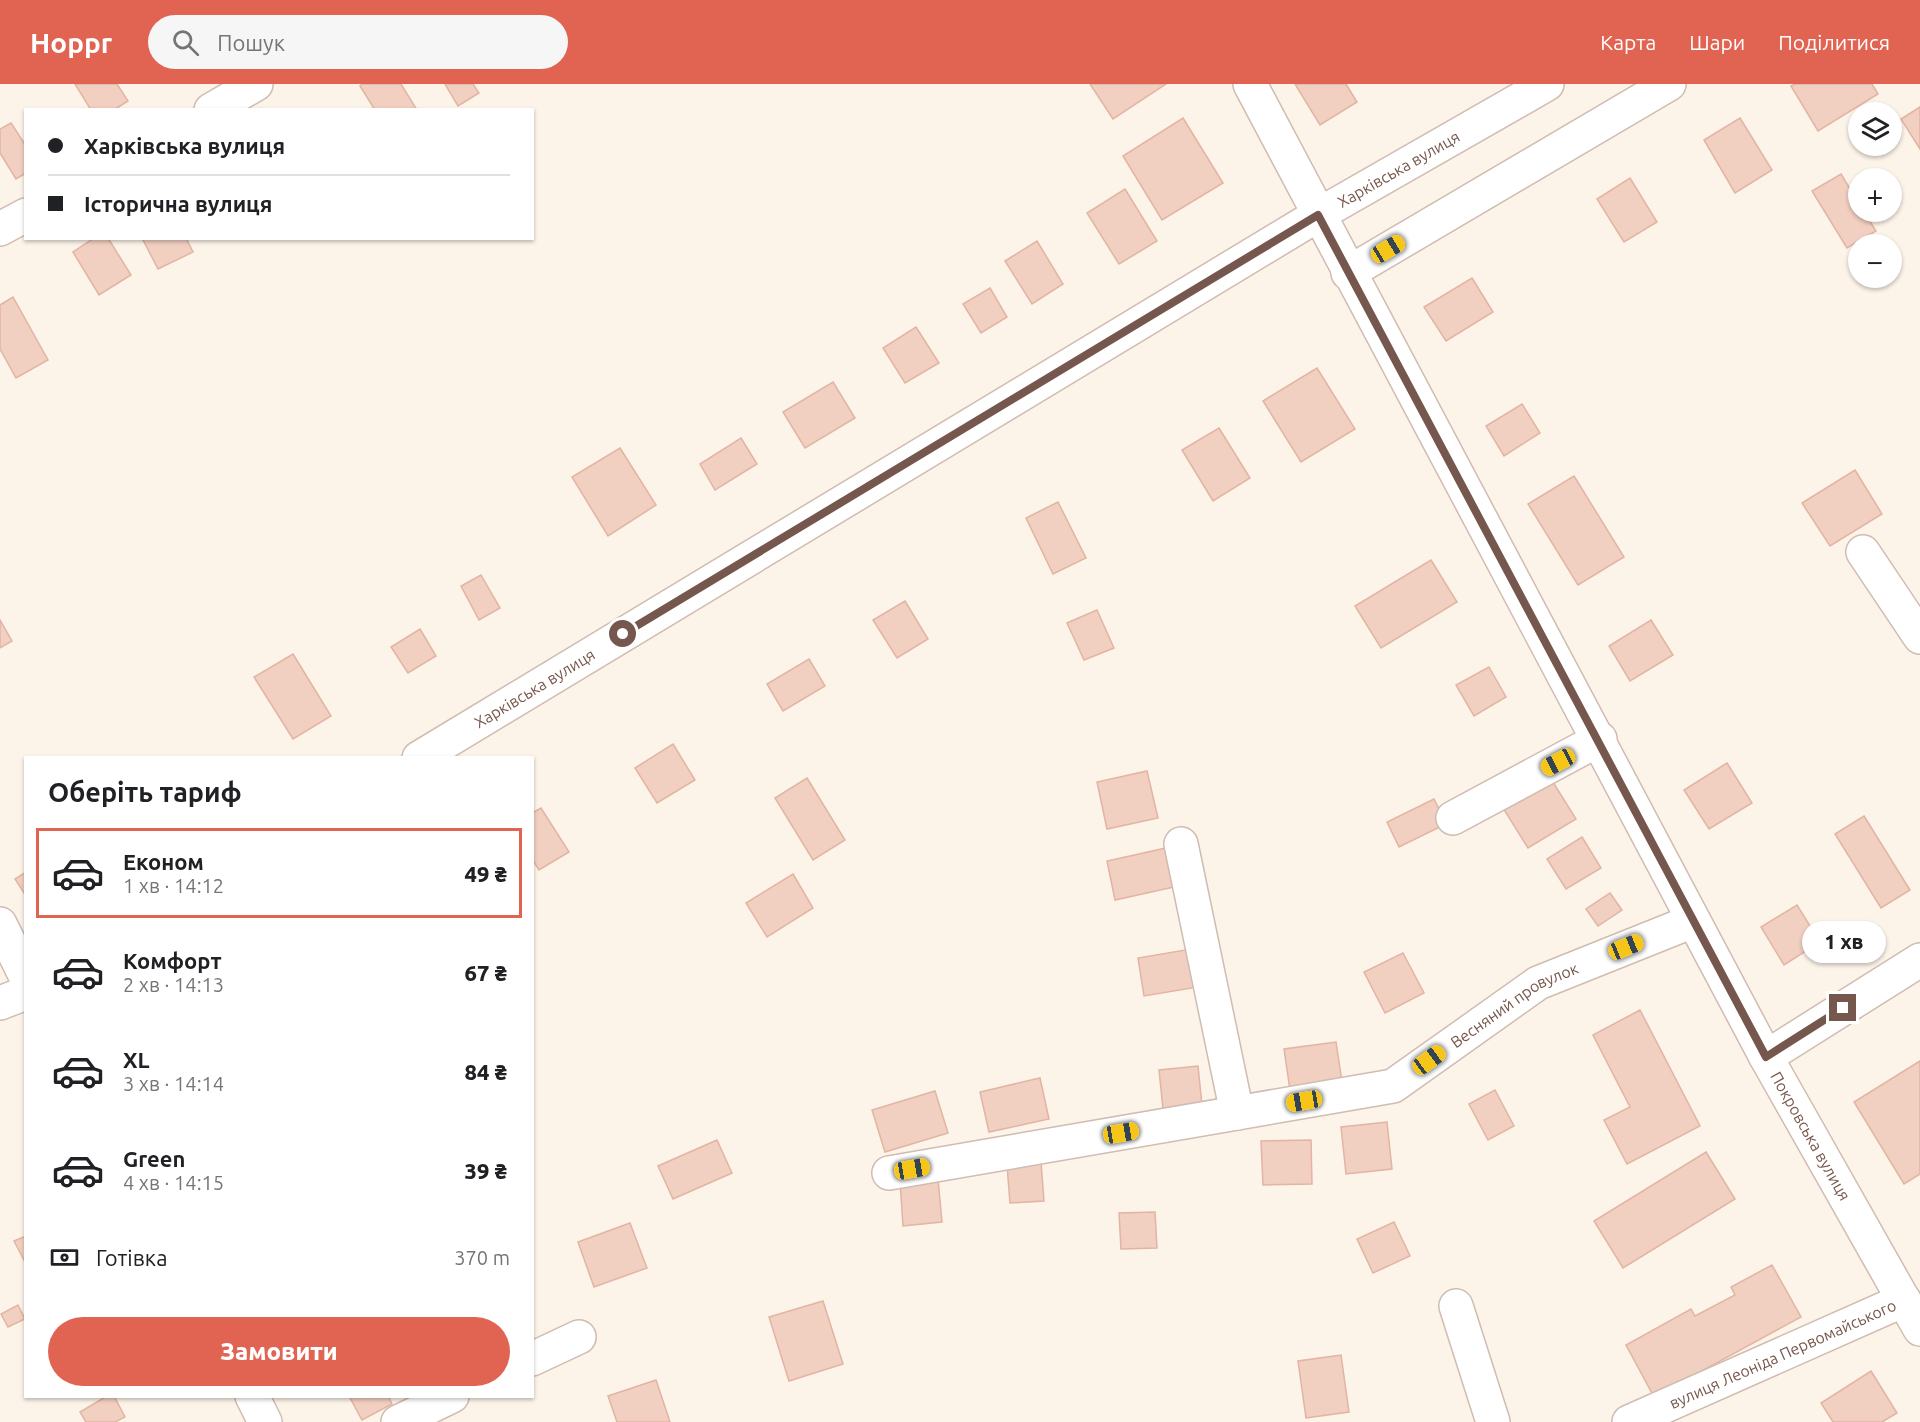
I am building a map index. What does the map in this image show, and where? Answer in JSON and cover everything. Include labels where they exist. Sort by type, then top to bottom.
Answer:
[{"type":"street","points":[[214,108],[256,84]]},
{"type":"street","name":"Покровська вулиця","points":[[1250,84],[1348,273],[1599,739],[1766,1057],[1920,1329]]},
{"type":"street","name":"Харківська вулиця","points":[[422,756],[1318,215],[1547,84]]},
{"type":"street","points":[[1348,273],[1669,84]]},
{"type":"street","points":[[0,229],[24,216]]},
{"type":"street","points":[[1863,552],[1920,637]]},
{"type":"street","points":[[1453,818],[1599,739]]},
{"type":"street","points":[[1181,844],[1237,1113]]},
{"type":"street","name":"Весняний провулок","points":[[889,1173],[1393,1086],[1538,983],[1693,921]]},
{"type":"street","points":[[0,924],[24,972]]},
{"type":"street","points":[[1766,1057],[1920,960]]},
{"type":"street","points":[[0,1003],[24,994]]},
{"type":"street","name":"вулиця Леоніда Первомайського","points":[[1629,1422],[1904,1300]]},
{"type":"street","points":[[1456,1306],[1492,1422]]},
{"type":"street","points":[[534,1358],[579,1337]]},
{"type":"street","points":[[253,1398],[266,1422]]},
{"type":"street","points":[[398,1422],[448,1398]]},
{"type":"building","points":[[75,84],[117,84],[128,101],[117,108],[90,108]]},
{"type":"building","points":[[362,84],[401,84],[416,108],[374,108],[360,86]]},
{"type":"building","points":[[445,84],[473,84],[479,93],[458,106]]},
{"type":"building","points":[[1090,84],[1166,84],[1113,119]]},
{"type":"building","points":[[1295,84],[1346,84],[1357,102],[1320,125]]},
{"type":"building","points":[[1795,84],[1872,84],[1878,94],[1865,102],[1848,102],[1848,112],[1818,131],[1791,86]]},
{"type":"building","points":[[1920,107],[1920,149],[1902,121]]},
{"type":"building","points":[[1183,118],[1223,183],[1162,220],[1123,156]]},
{"type":"building","points":[[1740,118],[1772,170],[1735,193],[1704,140]]},
{"type":"building","points":[[11,123],[24,143],[24,174],[16,179],[0,153],[0,129]]},
{"type":"building","points":[[1841,174],[1848,186],[1848,222],[1870,222],[1876,231],[1871,234],[1848,234],[1847,248],[1812,191]]},
{"type":"building","points":[[1630,178],[1657,222],[1624,242],[1597,199]]},
{"type":"building","points":[[1125,189],[1157,241],[1119,264],[1087,213]]},
{"type":"building","points":[[91,240],[109,240],[131,275],[99,295],[73,252]]},
{"type":"building","points":[[143,240],[187,240],[193,252],[158,269]]},
{"type":"building","points":[[1037,241],[1063,284],[1032,304],[1005,261]]},
{"type":"building","points":[[1472,278],[1493,312],[1446,341],[1424,307]]},
{"type":"building","points":[[990,288],[1007,317],[981,333],[963,304]]},
{"type":"building","points":[[13,297],[48,360],[16,378],[0,349],[0,305]]},
{"type":"building","points":[[916,327],[939,363],[905,383],[883,348]]},
{"type":"building","points":[[1317,368],[1355,429],[1301,462],[1263,401]]},
{"type":"building","points":[[833,382],[855,418],[805,448],[783,412]]},
{"type":"building","points":[[1522,404],[1540,433],[1504,456],[1486,426]]},
{"type":"building","points":[[1219,428],[1250,478],[1213,501],[1182,450]]},
{"type":"building","points":[[741,438],[757,464],[715,490],[700,464]]},
{"type":"building","points":[[620,448],[656,505],[608,536],[572,477]]},
{"type":"building","points":[[1855,470],[1882,514],[1830,546],[1802,503]]},
{"type":"building","points":[[1574,476],[1624,557],[1578,585],[1528,504]]},
{"type":"building","points":[[1058,502],[1086,558],[1053,574],[1026,518]]},
{"type":"building","points":[[1431,560],[1457,602],[1381,648],[1355,606]]},
{"type":"building","points":[[481,575],[500,608],[479,620],[461,586]]},
{"type":"building","points":[[905,601],[928,639],[897,658],[873,620]]},
{"type":"building","points":[[1097,610],[1114,648],[1084,660],[1067,623]]},
{"type":"building","points":[[0,620],[12,641],[0,648]]},
{"type":"building","points":[[1651,620],[1673,655],[1630,681],[1609,646]]},
{"type":"building","points":[[420,629],[436,656],[408,673],[391,647]]},
{"type":"building","points":[[293,654],[331,716],[293,739],[254,677]]},
{"type":"building","points":[[809,659],[825,686],[783,711],[767,684]]},
{"type":"building","points":[[1489,667],[1506,697],[1474,716],[1456,685]]},
{"type":"building","points":[[673,744],[695,780],[657,803],[635,768]]},
{"type":"building","points":[[1727,763],[1752,803],[1709,829],[1684,790]]},
{"type":"building","points":[[1147,771],[1158,818],[1107,829],[1097,782]]},
{"type":"building","points":[[807,778],[845,840],[813,860],[775,798]]},
{"type":"building","points":[[1551,779],[1576,819],[1528,848],[1503,808]]},
{"type":"building","points":[[1434,799],[1446,824],[1399,847],[1387,822]]},
{"type":"building","points":[[541,808],[569,852],[539,870],[534,862],[534,812]]},
{"type":"building","points":[[1864,816],[1910,890],[1881,908],[1835,834]]},
{"type":"building","points":[[1582,837],[1601,868],[1566,889],[1547,859]]},
{"type":"building","points":[[1166,848],[1174,887],[1115,900],[1107,861]]},
{"type":"building","points":[[24,873],[24,893],[15,879]]},
{"type":"building","points":[[793,874],[813,908],[767,937],[746,903]]},
{"type":"building","points":[[1610,893],[1622,910],[1598,926],[1586,909]]},
{"type":"building","points":[[1797,905],[1820,942],[1784,965],[1761,927]]},
{"type":"building","points":[[1191,949],[1198,987],[1144,996],[1138,958]]},
{"type":"building","points":[[1403,953],[1424,993],[1385,1013],[1364,972]]},
{"type":"building","points":[[1640,1010],[1700,1126],[1627,1164],[1604,1120],[1630,1107],[1593,1035]]},
{"type":"building","points":[[1336,1042],[1342,1082],[1290,1090],[1284,1049]]},
{"type":"building","points":[[1920,1061],[1920,1174],[1904,1184],[1854,1102]]},
{"type":"building","points":[[1198,1066],[1202,1105],[1163,1109],[1159,1070]]},
{"type":"building","points":[[1040,1078],[1049,1119],[989,1132],[980,1092]]},
{"type":"building","points":[[1495,1090],[1514,1126],[1488,1140],[1469,1104]]},
{"type":"building","points":[[935,1091],[948,1133],[885,1152],[872,1110]]},
{"type":"building","points":[[1387,1122],[1392,1169],[1346,1174],[1341,1127]]},
{"type":"building","points":[[717,1140],[732,1173],[673,1199],[658,1166]]},
{"type":"building","points":[[1311,1140],[1312,1184],[1263,1185],[1261,1141]]},
{"type":"building","points":[[1706,1152],[1735,1199],[1623,1268],[1594,1221]]},
{"type":"building","points":[[1041,1162],[1044,1201],[1010,1203],[1007,1165]]},
{"type":"building","points":[[938,1179],[942,1222],[903,1226],[900,1181]]},
{"type":"building","points":[[1155,1212],[1157,1248],[1121,1249],[1119,1213]]},
{"type":"building","points":[[1394,1222],[1410,1256],[1373,1273],[1357,1239]]},
{"type":"building","points":[[630,1223],[647,1268],[594,1287],[578,1242]]},
{"type":"building","points":[[24,1237],[24,1260],[14,1241]]},
{"type":"building","points":[[1772,1265],[1801,1317],[1654,1397],[1626,1345],[1691,1309],[1695,1316],[1735,1295],[1731,1287]]},
{"type":"building","points":[[823,1301],[843,1364],[789,1381],[769,1317]]},
{"type":"building","points":[[18,1305],[24,1319],[8,1327],[1,1314]]},
{"type":"building","points":[[1341,1355],[1349,1412],[1306,1418],[1298,1361]]},
{"type":"building","points":[[1871,1371],[1897,1413],[1882,1422],[1833,1422],[1821,1403]]},
{"type":"building","points":[[656,1380],[670,1422],[617,1422],[608,1396]]},
{"type":"building","points":[[104,1398],[115,1398],[125,1417],[115,1422],[86,1422],[80,1412]]},
{"type":"building","points":[[350,1398],[389,1398],[392,1404],[362,1420]]},
{"type":"route","points":[[623,634],[1318,215],[1599,739],[1766,1057],[1843,1008]]}]
